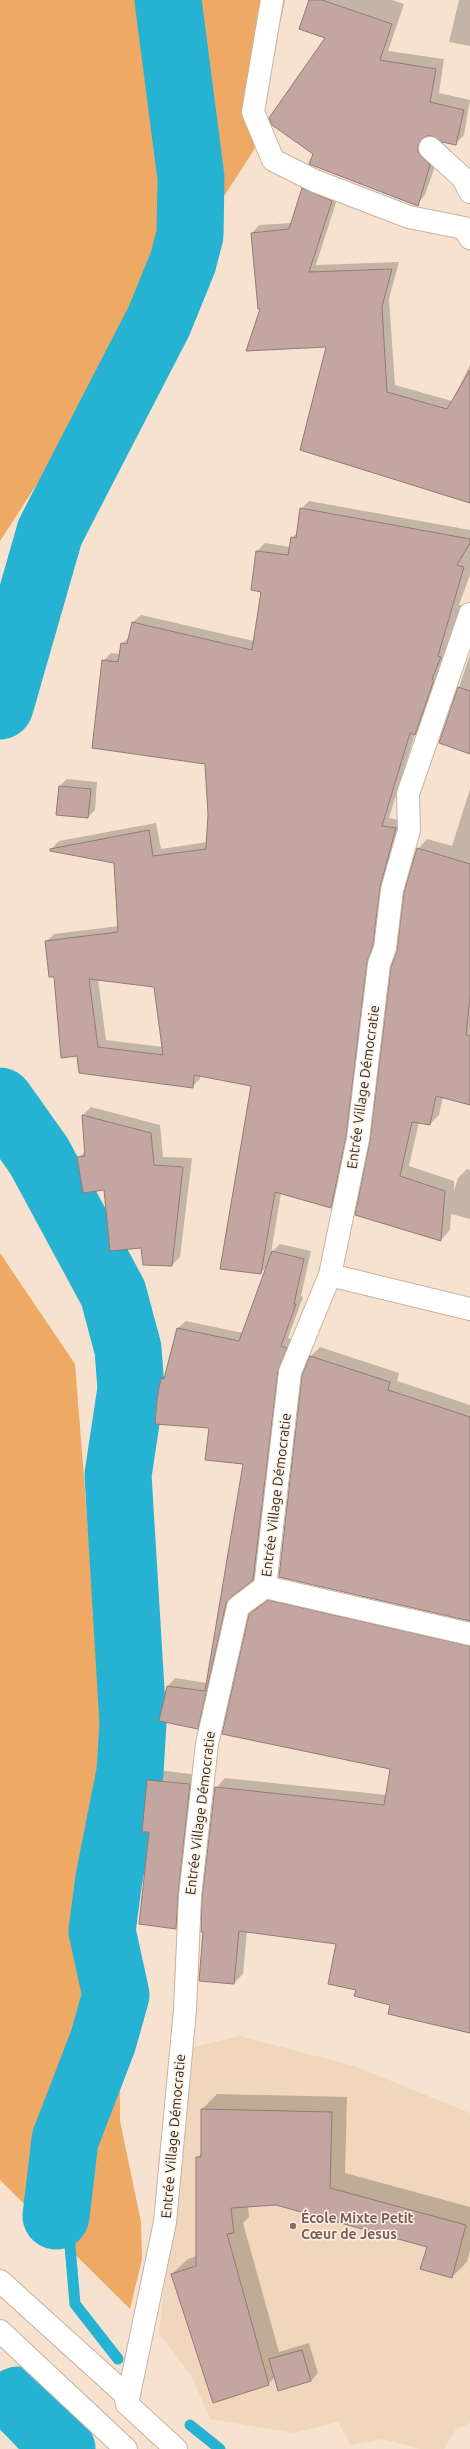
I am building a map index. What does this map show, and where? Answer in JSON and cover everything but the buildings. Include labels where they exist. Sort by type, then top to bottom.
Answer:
[{"type":"street","points":[[272,0],[253,112],[273,160],[314,181],[409,217],[468,229]]},
{"type":"street","points":[[430,148],[463,178],[470,192]]},
{"type":"street","name":"Entrée Village Démocratie","points":[[126,2399],[165,2222],[185,2010],[190,1896],[207,1744],[238,1607],[265,1587],[290,1372],[330,1274],[358,1139],[379,964],[385,948],[392,890],[409,830],[408,794],[470,614]]},
{"type":"street","points":[[330,1274],[470,1309]]},
{"type":"street","points":[[265,1587],[470,1634]]},
{"type":"street","points":[[0,2281],[126,2399],[176,2449]]},
{"type":"street","points":[[0,2331],[126,2449]]},
{"type":"shaded area","points":[[0,0],[285,0],[254,150],[0,541]]},
{"type":"shaded area","points":[[0,1253],[75,1364],[119,1921],[120,2121],[141,2222],[142,2259],[130,2309],[0,2180]]},
{"type":"shaded area","points":[[240,2036],[354,2066],[470,2113],[470,2423],[456,2429],[444,2449],[420,2449],[383,2439],[351,2445],[338,2422],[293,2433],[210,2419],[192,2377],[159,2333],[191,2048]]},
{"type":"waterway","points":[[0,706],[50,532],[159,321],[183,262],[190,235],[191,178],[168,0]]},
{"type":"waterway","points":[[0,1101],[39,1156],[113,1293],[128,1349],[131,1389],[118,1475],[133,1723],[130,1772],[109,1878],[102,1931],[116,1995],[103,2041],[65,2140],[56,2216]]},
{"type":"waterway","points":[[65,2140],[65,2188],[75,2304],[118,2359]]},
{"type":"waterway","points":[[18,2400],[56,2439],[62,2449]]},
{"type":"waterway","points":[[190,2425],[220,2449]]},
{"type":"place","name":"École Mixte Petit Cœur de Jesus","points":[[293,2226]]}]
